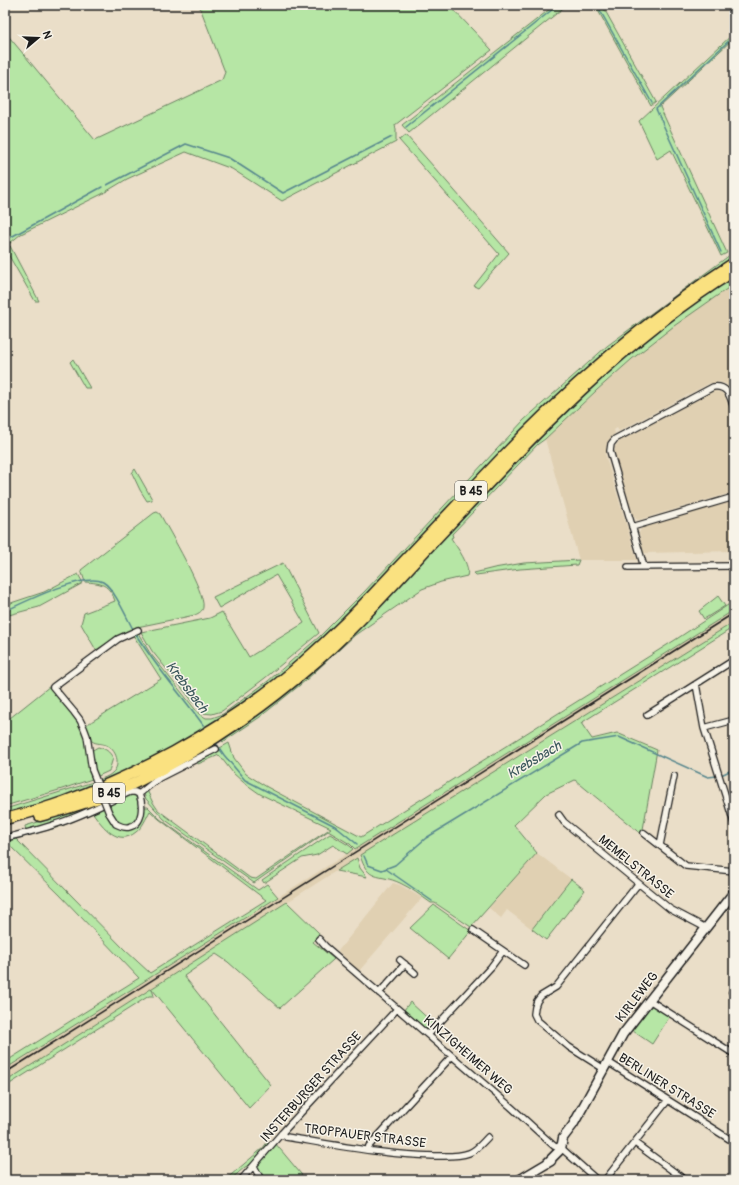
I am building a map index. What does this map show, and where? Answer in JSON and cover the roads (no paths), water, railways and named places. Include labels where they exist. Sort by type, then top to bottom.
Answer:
[{"type":"highway","name":"B 45","points":[[218,731],[250,704],[281,681],[327,640],[370,598],[514,445],[583,378],[648,324],[681,299],[734,263]]},
{"type":"highway","name":"B 45","points":[[5,826],[65,809],[140,780],[218,731],[249,715],[287,686],[332,647],[530,439],[588,383],[652,330],[734,271]]},
{"type":"highway","name":"B 45","points":[[5,819],[63,802],[102,787],[204,740]]},
{"type":"street","points":[[644,567],[610,451],[611,444],[615,439],[713,387],[719,386],[724,389],[728,394],[734,408]]},
{"type":"street","points":[[632,527],[734,497]]},
{"type":"street","points":[[628,567],[734,566]]},
{"type":"street","points":[[5,838],[57,824],[91,811],[130,792],[139,794],[142,802],[139,819],[130,827],[124,827],[116,824],[109,813],[92,770],[84,728],[74,712],[53,687],[118,639],[138,630]]},
{"type":"street","points":[[647,714],[734,660]]},
{"type":"street","points":[[696,684],[704,728],[734,823]]},
{"type":"street","points":[[704,728],[734,720]]},
{"type":"street","points":[[139,794],[159,778],[216,748]]},
{"type":"street","points":[[660,845],[674,776]]},
{"type":"street","name":"MEMELSTRASSE","points":[[559,815],[564,822],[670,909],[706,928]]},
{"type":"street","points":[[644,833],[686,866],[734,871]]},
{"type":"street","name":"BERLINER STRASSE","points":[[638,884],[556,987],[541,996],[537,1001],[534,1014],[537,1020],[569,1047],[606,1065],[668,1100],[734,1142]]},
{"type":"street","name":"KIRLEWEG","points":[[519,1180],[531,1174],[558,1155],[563,1138],[573,1125],[624,1034],[734,892]]},
{"type":"street","points":[[473,930],[524,965]]},
{"type":"street","name":"KINZIGHEIMER WEG","points":[[319,939],[325,946],[541,1134],[553,1140],[561,1149],[597,1180]]},
{"type":"street","points":[[428,1035],[491,967],[503,951]]},
{"type":"street","points":[[400,960],[415,973]]},
{"type":"street","points":[[380,993],[405,964]]},
{"type":"street","points":[[649,1000],[734,1054]]},
{"type":"street","name":"INSTERBURGER STRASSE","points":[[241,1180],[281,1134],[397,1009]]},
{"type":"street","points":[[368,1150],[369,1146],[452,1056]]},
{"type":"street","points":[[605,1180],[668,1100]]},
{"type":"street","name":"TROPPAUER STRASSE","points":[[281,1134],[286,1137],[407,1155],[456,1156],[469,1153],[478,1147],[488,1137]]},
{"type":"street","points":[[635,1143],[685,1180]]},
{"type":"street","points":[[254,1166],[261,1180]]},
{"type":"waterway","points":[[406,127],[558,5]]},
{"type":"waterway","points":[[597,5],[652,103]]},
{"type":"waterway","points":[[721,252],[656,109],[734,36]]},
{"type":"waterway","points":[[107,185],[186,144],[229,158],[283,193],[392,137]]},
{"type":"waterway","points":[[11,237],[102,187]]},
{"type":"waterway","name":"Krebsbach","points":[[5,611],[54,589],[69,584],[94,580],[103,582],[117,598],[145,649],[206,729]]},
{"type":"waterway","name":"Krebsbach","points":[[364,856],[368,865],[382,870],[395,865],[426,838],[582,743],[619,737],[708,777],[717,776]]},
{"type":"waterway","name":"Krebsbach","points":[[215,742],[245,780],[335,826],[357,844]]},
{"type":"waterway","name":"Krebsbach","points":[[721,775],[734,769]]},
{"type":"waterway","points":[[386,869],[432,901]]},
{"type":"railway","points":[[5,1073],[734,613]]}]
